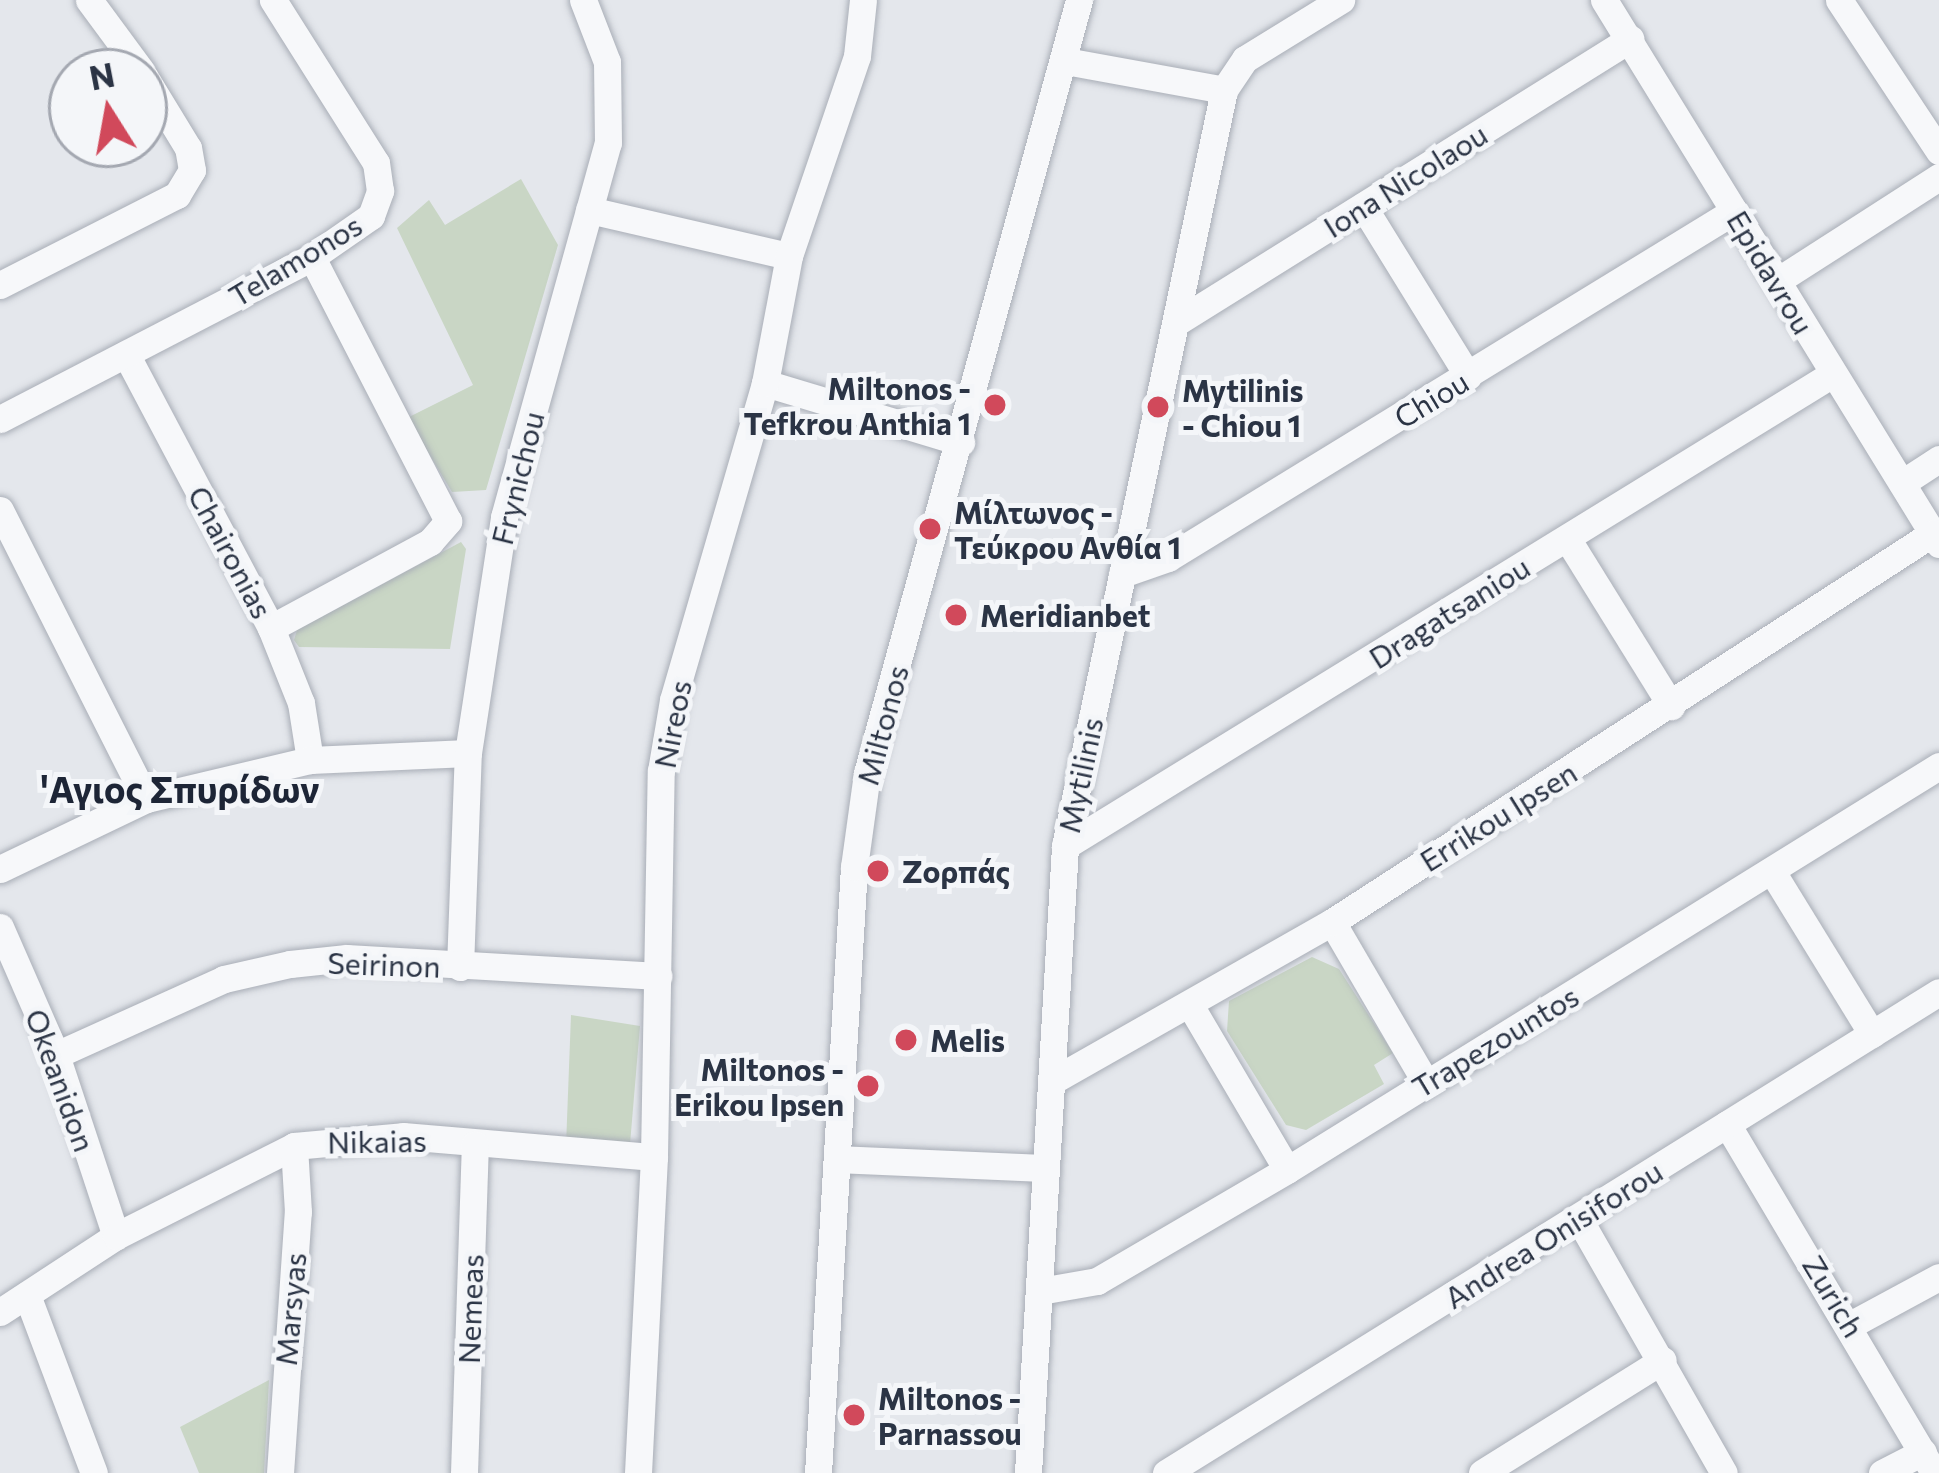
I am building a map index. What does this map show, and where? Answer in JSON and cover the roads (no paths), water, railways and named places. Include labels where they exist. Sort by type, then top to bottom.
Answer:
[{"type":"street","points":[[89,0],[124,48]]},
{"type":"street","name":"Telamonos","points":[[0,419],[312,257],[371,216],[380,191],[376,163],[273,0]]},
{"type":"street","name":"Frynichou","points":[[460,967],[468,753],[504,517],[608,142],[607,62],[584,0]]},
{"type":"street","name":"Nireos","points":[[638,1473],[654,1157],[661,771],[673,700],[765,383],[789,256],[857,56],[863,0]]},
{"type":"street","name":"Miltonos","points":[[818,1473],[866,772],[961,442],[1079,0]]},
{"type":"street","points":[[1065,61],[1224,89],[1245,59],[1341,0]]},
{"type":"street","name":"Epidavrou","points":[[1604,0],[1831,375],[1936,538]]},
{"type":"street","points":[[1839,0],[1939,151]]},
{"type":"street","name":"Iona Nicolaou","points":[[1180,320],[1630,39]]},
{"type":"street","name":"Mytilinis","points":[[1028,1473],[1040,1291],[1042,1168],[1052,1081],[1065,846],[1180,320],[1224,89]]},
{"type":"street","points":[[0,285],[177,195],[192,170],[188,148],[168,115]]},
{"type":"street","points":[[1777,281],[1939,177]]},
{"type":"street","points":[[1363,206],[1468,376]]},
{"type":"street","points":[[589,210],[789,256]]},
{"type":"street","name":"Chiou","points":[[1122,574],[1168,558],[1734,211]]},
{"type":"street","points":[[271,628],[430,542],[448,520],[312,257]]},
{"type":"street","name":"Chaironias","points":[[126,353],[271,628],[302,703],[310,760]]},
{"type":"street","name":"Dragatsaniou","points":[[1065,846],[1831,375]]},
{"type":"street","points":[[765,383],[961,442]]},
{"type":"street","points":[[1901,483],[1939,459]]},
{"type":"street","points":[[0,510],[146,799]]},
{"type":"street","points":[[1567,538],[1671,706]]},
{"type":"street","name":"Errikou Ipsen","points":[[1052,1081],[1332,922],[1936,538]]},
{"type":"street","points":[[0,869],[146,799],[310,760],[468,753]]},
{"type":"street","name":"Trapezountos","points":[[1040,1291],[1097,1281],[1773,873],[1939,766]]},
{"type":"street","points":[[1773,873],[1872,1034]]},
{"type":"street","points":[[1332,922],[1426,1083]]},
{"type":"street","name":"Okeanidon","points":[[4,944],[56,1055],[116,1237]]},
{"type":"street","name":"Seirinon","points":[[56,1055],[224,979],[347,958],[658,976]]},
{"type":"street","name":"Andrea Onisiforou","points":[[1166,1473],[1939,992]]},
{"type":"street","points":[[1190,1005],[1286,1170]]},
{"type":"street","name":"Zurich","points":[[1727,1124],[1852,1324],[1929,1462]]},
{"type":"street","name":"Nikaias","points":[[0,1312],[116,1237],[294,1146],[346,1136],[654,1157]]},
{"type":"street","name":"Nemeas","points":[[464,1473],[476,1144]]},
{"type":"street","name":"Marsyas","points":[[280,1473],[298,1212],[294,1146]]},
{"type":"street","points":[[838,1159],[1042,1168]]},
{"type":"street","points":[[1579,1219],[1724,1473]]},
{"type":"street","points":[[1852,1324],[1939,1276]]},
{"type":"street","points":[[27,1294],[84,1469]]},
{"type":"street","points":[[1482,1473],[1663,1360]]},
{"type":"street","points":[[1882,1473],[1929,1462]]},
{"type":"place","name":"Miltonos - Tefkrou Anthia 1","points":[[995,405]]},
{"type":"place","name":"Mytilinis - Chiou 1","points":[[1158,407]]},
{"type":"place","name":"Μίλτωνος - Τεύκρου Ανθία 1","points":[[930,529]]},
{"type":"place","name":"Meridianbet","points":[[956,615]]},
{"type":"place","name":"Ζορπάς","points":[[878,871]]},
{"type":"place","name":"Melis","points":[[906,1040]]},
{"type":"place","name":"Miltonos - Erikou Ipsen","points":[[868,1086]]},
{"type":"place","name":"Miltonos - Parnassou","points":[[854,1415]]},
{"type":"district","name":"'Αγιος Σπυρίδων","points":[[180,789]]}]
